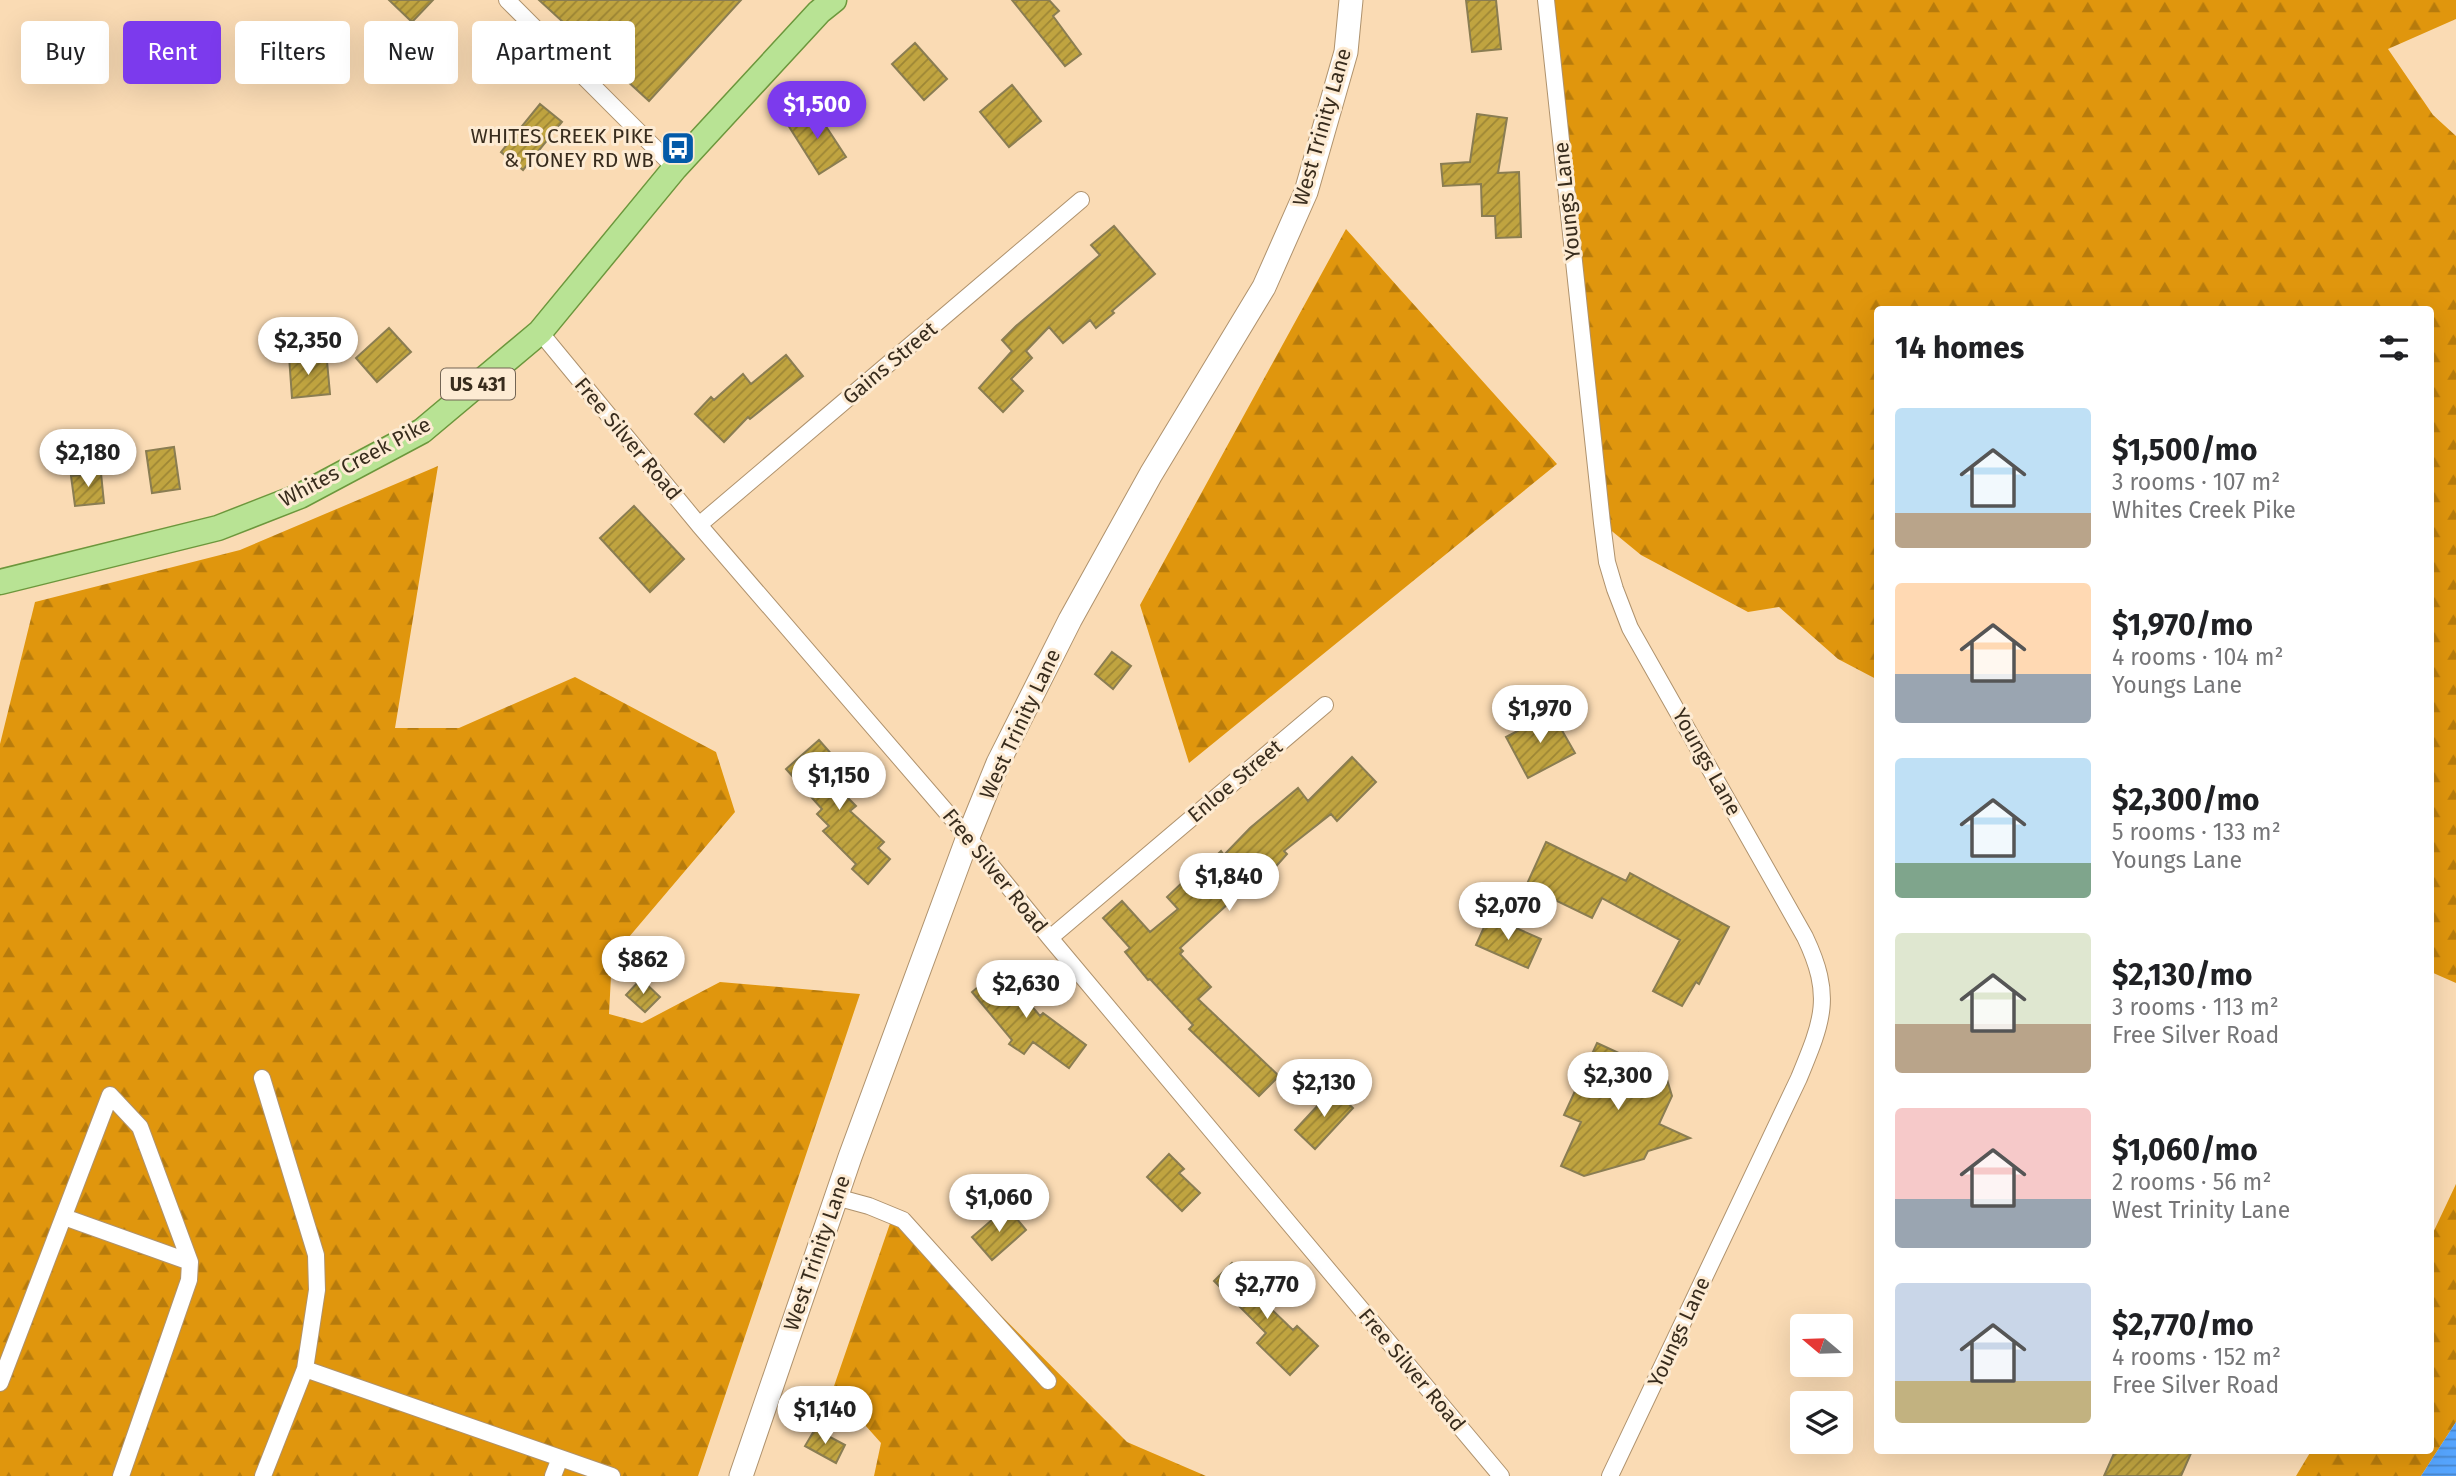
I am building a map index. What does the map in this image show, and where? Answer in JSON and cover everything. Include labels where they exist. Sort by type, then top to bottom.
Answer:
[{"type":"main road","name":"Whites Creek Pike","points":[[0,582],[218,528],[300,496],[422,430],[540,332],[675,168],[819,12],[834,0]]},
{"type":"main road","name":"West Trinity Lane","points":[[741,1476],[836,1197],[968,837],[999,763],[1070,620],[1151,474],[1264,287],[1306,192],[1346,52],[1351,0]]},
{"type":"street","points":[[507,0],[675,168]]},
{"type":"street","name":"Youngs Lane","points":[[1546,0],[1594,458],[1607,562],[1612,580],[1630,628],[1805,937],[1817,962],[1823,986],[1817,1036],[1610,1476]]},
{"type":"street","name":"Gains Street","points":[[699,525],[1081,200]]},
{"type":"street","name":"Free Silver Road","points":[[540,332],[699,525],[968,837],[1501,1476]]},
{"type":"street","name":"Enloe Street","points":[[1050,938],[1325,705]]},
{"type":"street","points":[[262,1077],[316,1255],[317,1290],[305,1369],[263,1476]]},
{"type":"street","points":[[0,1383],[110,1096],[140,1127],[190,1262],[188,1280],[121,1476]]},
{"type":"street","points":[[836,1197],[869,1206],[903,1220],[1048,1381]]},
{"type":"street","points":[[64,1217],[190,1262]]},
{"type":"street","points":[[305,1369],[612,1476]]},
{"type":"street","points":[[553,1476],[560,1458]]},
{"type":"green space","points":[[1547,0],[2456,0],[2456,19],[2388,49],[2433,115],[2456,136],[2456,983],[2434,973],[2434,306],[1874,306],[1874,678],[1838,659],[1779,607],[1748,612],[1641,555],[1602,523]]},
{"type":"green space","points":[[1346,229],[1557,464],[1189,763],[1140,605]]},
{"type":"green space","points":[[438,466],[395,728],[459,728],[575,677],[716,752],[735,812],[612,957],[609,1014],[642,1023],[720,982],[860,994],[698,1476],[0,1476],[0,744],[35,602],[240,550]]},
{"type":"green space","points":[[2456,1184],[2456,1422],[2421,1476],[2296,1476],[2309,1454],[2434,1454],[2434,1231]]},
{"type":"green space","points":[[895,1209],[1127,1442],[1206,1476],[874,1476],[881,1443],[833,1389]]},
{"type":"water","points":[[2456,1422],[2456,1476],[2421,1476]]},
{"type":"building","points":[[389,0],[433,0],[413,21]]},
{"type":"building","points":[[539,0],[741,0],[649,101],[630,84],[635,84],[635,21],[562,21]]},
{"type":"building","points":[[1012,0],[1049,0],[1059,11],[1053,16],[1081,54],[1065,66]]},
{"type":"building","points":[[1466,0],[1496,0],[1501,49],[1472,52]]},
{"type":"building","points":[[915,43],[947,79],[924,100],[892,64]]},
{"type":"building","points":[[1012,85],[1041,121],[1009,147],[980,112]]},
{"type":"building","points":[[540,104],[562,122],[523,170],[501,152]]},
{"type":"building","points":[[814,108],[846,157],[819,174],[788,125]]},
{"type":"building","points":[[1477,114],[1507,118],[1498,173],[1519,172],[1521,237],[1496,238],[1495,216],[1482,216],[1481,184],[1443,186],[1441,164],[1470,162]]},
{"type":"building","points":[[1114,226],[1155,274],[1096,328],[1090,320],[1063,343],[1049,327],[1026,351],[1032,358],[1011,379],[1023,391],[1003,412],[979,388],[1012,351],[1002,340],[1100,255],[1091,245]]},
{"type":"building","points":[[389,328],[411,352],[377,382],[356,358]]},
{"type":"building","points":[[306,355],[307,363],[327,361],[330,394],[292,398],[289,356]]},
{"type":"building","points":[[786,355],[803,376],[750,419],[748,417],[724,442],[695,414],[711,397],[714,400],[743,374],[751,384]]},
{"type":"building","points":[[174,447],[180,489],[152,493],[146,451]]},
{"type":"building","points":[[101,473],[104,503],[75,506],[71,476]]},
{"type":"building","points":[[634,506],[684,559],[650,592],[600,538]]},
{"type":"building","points":[[1112,652],[1131,666],[1113,689],[1095,674]]},
{"type":"building","points":[[1552,713],[1575,753],[1528,778],[1506,737]]},
{"type":"building","points":[[819,740],[841,765],[827,777],[856,806],[850,811],[884,842],[878,848],[890,859],[868,884],[852,869],[856,864],[823,831],[829,826],[817,814],[822,809],[786,769]]},
{"type":"building","points":[[1352,757],[1376,782],[1337,821],[1331,814],[1284,851],[1287,854],[1271,872],[1267,868],[1180,948],[1183,951],[1180,954],[1211,987],[1198,999],[1279,1076],[1259,1096],[1189,1029],[1193,1025],[1150,979],[1148,980],[1125,952],[1130,948],[1103,918],[1122,901],[1150,932],[1178,909],[1167,897],[1185,880],[1188,883],[1221,851],[1224,855],[1250,828],[1298,788],[1308,801]]},
{"type":"building","points":[[1546,842],[1626,881],[1630,873],[1729,927],[1699,984],[1696,982],[1682,1006],[1653,991],[1680,940],[1602,898],[1592,918],[1526,886]]},
{"type":"building","points":[[1489,916],[1541,939],[1528,968],[1476,945]]},
{"type":"building","points":[[1000,968],[1040,1016],[1043,1013],[1086,1045],[1069,1068],[1033,1042],[1024,1054],[1009,1044],[1012,1040],[972,992]]},
{"type":"building","points":[[641,979],[660,997],[645,1012],[626,995]]},
{"type":"building","points":[[1597,1043],[1636,1061],[1639,1053],[1662,1063],[1672,1096],[1659,1124],[1690,1138],[1648,1151],[1644,1159],[1584,1176],[1561,1166],[1581,1122],[1564,1115]]},
{"type":"building","points":[[1333,1089],[1353,1108],[1315,1149],[1295,1130]]},
{"type":"building","points":[[1169,1154],[1184,1169],[1179,1173],[1200,1193],[1182,1211],[1147,1177]]},
{"type":"building","points":[[1007,1207],[1026,1230],[992,1260],[972,1237]]},
{"type":"building","points":[[1232,1263],[1270,1301],[1267,1305],[1293,1330],[1297,1326],[1318,1346],[1290,1375],[1257,1343],[1266,1333],[1214,1281]]},
{"type":"building","points":[[815,1429],[845,1445],[836,1463],[805,1446]]},
{"type":"building","points":[[2114,1454],[2191,1454],[2181,1476],[2104,1476]]},
{"type":"place","name":"WHITES CREEK PIKE & TONEY RD WB","points":[[678,148]]}]
